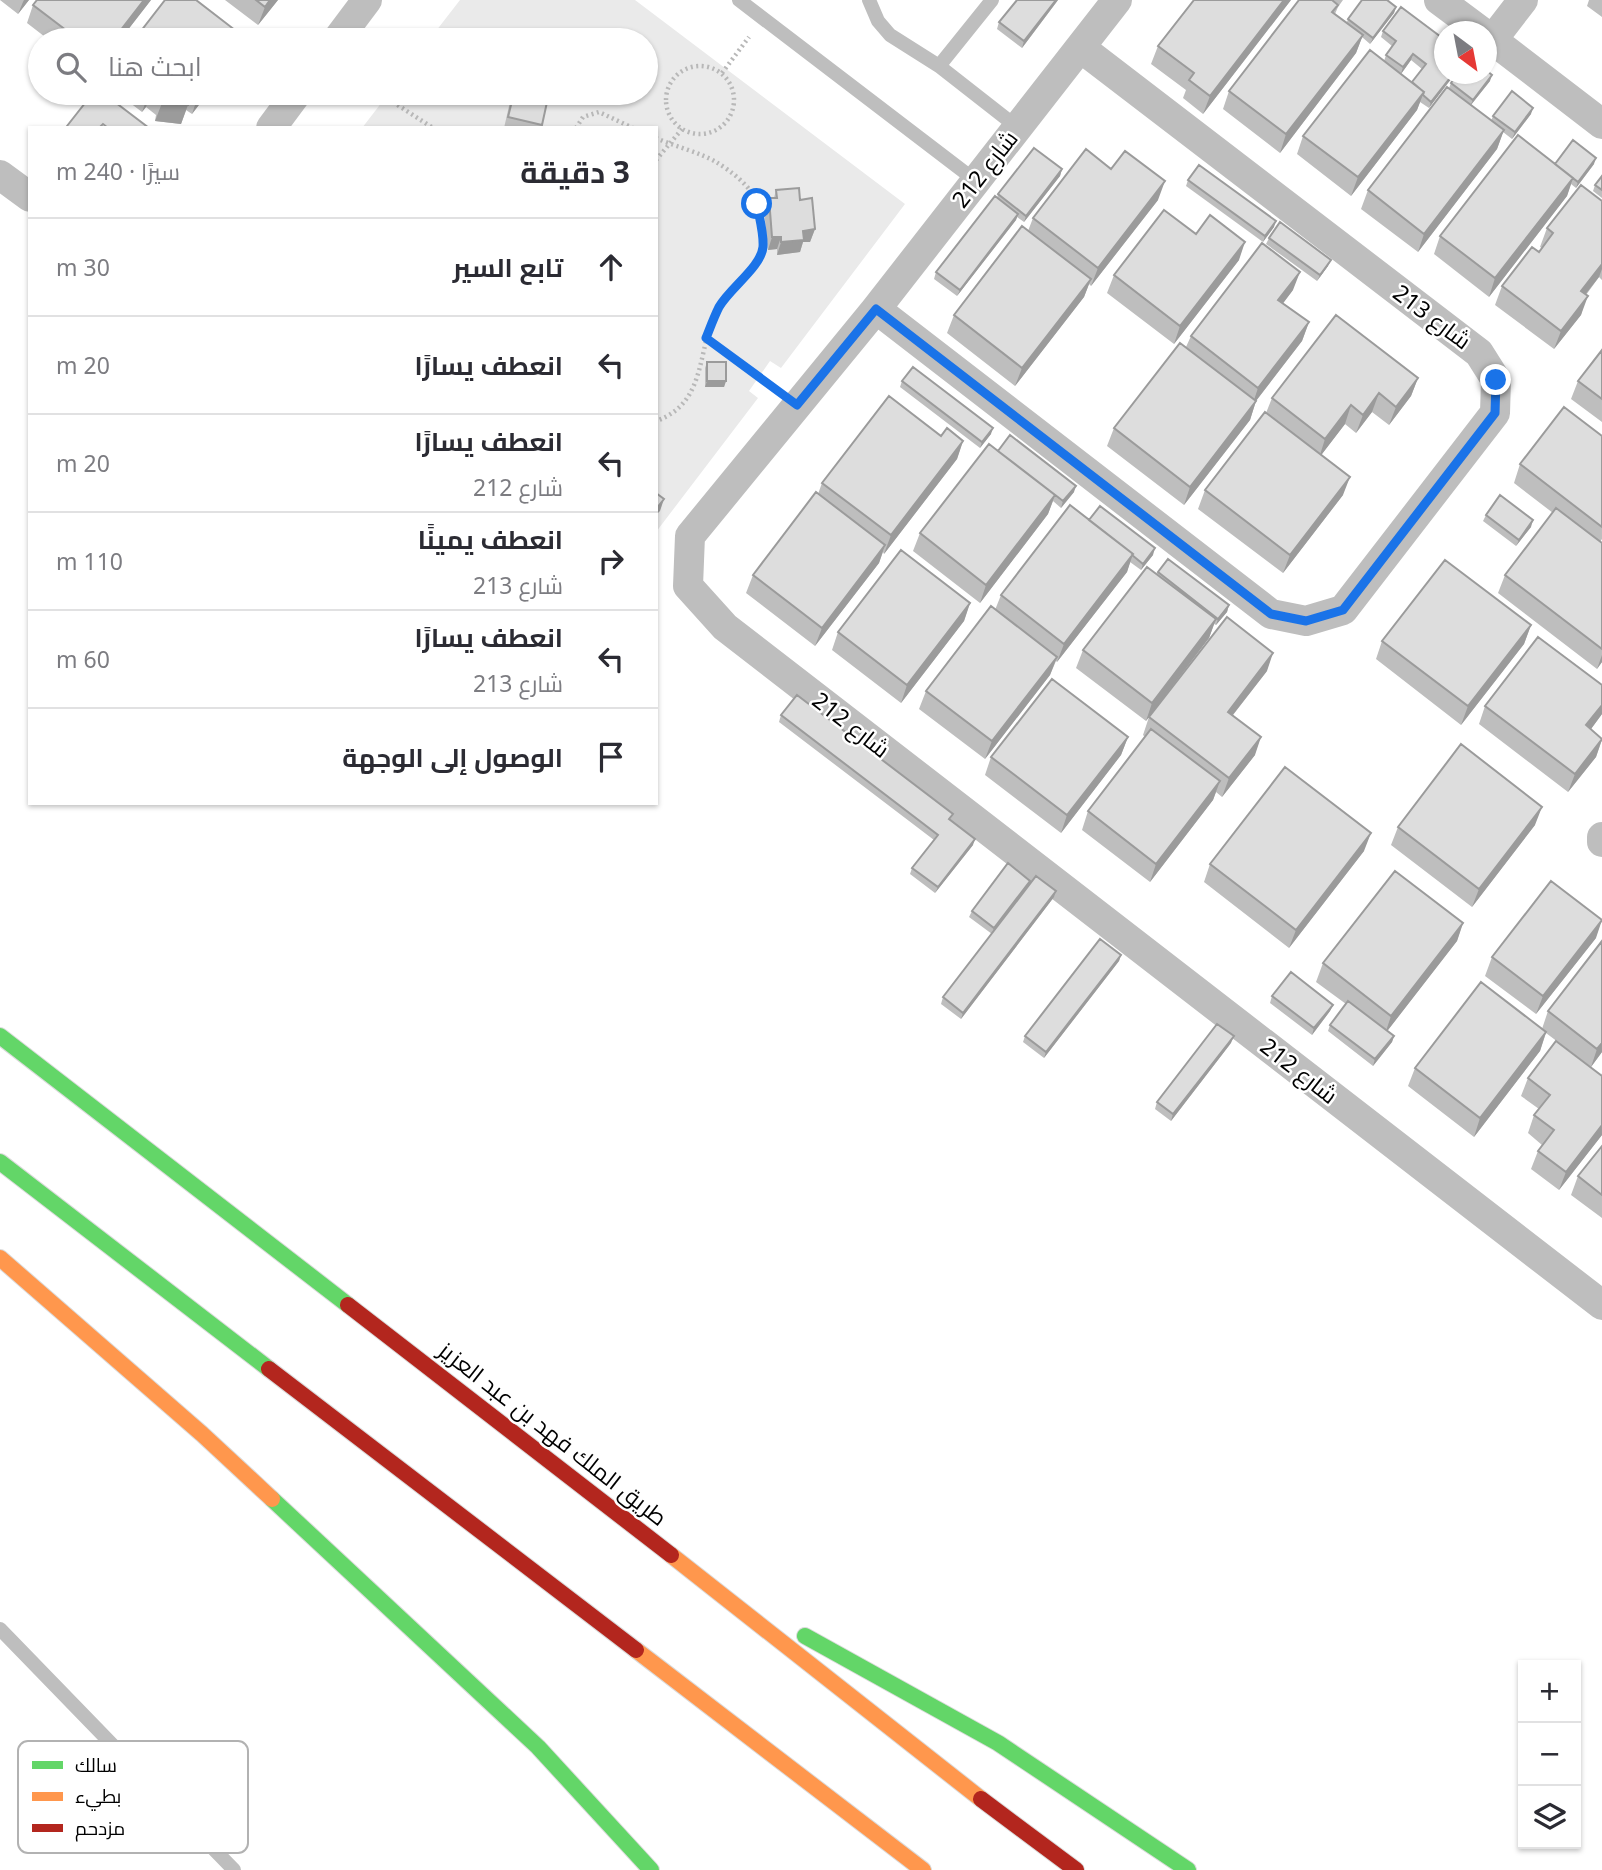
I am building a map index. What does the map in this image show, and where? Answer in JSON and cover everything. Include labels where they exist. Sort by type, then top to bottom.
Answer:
[{"type":"highway","name":"طريق الملك فهد بن عبد العزيز","points":[[0,1036],[1076,1870]]},
{"type":"highway","points":[[0,1162],[923,1870]]},
{"type":"highway","points":[[0,1258],[202,1434],[538,1747],[651,1870]]},
{"type":"highway","points":[[704,1580],[998,1743],[1188,1870]]},
{"type":"street","points":[[346,28],[367,0]]},
{"type":"street","name":"شارع 212","points":[[1117,0],[876,309],[690,536],[688,586],[725,627],[1602,1305]]},
{"type":"street","points":[[1439,0],[1468,21]]},
{"type":"street","points":[[1497,25],[1523,0]]},
{"type":"street","points":[[1497,43],[1602,124]]},
{"type":"street","name":"شارع 213","points":[[876,309],[1271,614],[1306,621],[1343,610],[1495,413],[1496,380],[1479,353],[1081,48]]},
{"type":"street","points":[[273,126],[289,105]]},
{"type":"street","points":[[0,175],[28,196]]},
{"type":"lane","points":[[739,0],[976,181]]},
{"type":"lane","points":[[869,0],[878,21],[890,34],[939,66],[1017,127]]},
{"type":"lane","points":[[939,66],[992,0]]},
{"type":"lane","points":[[0,1629],[109,1741]]},
{"type":"lane","points":[[217,1853],[234,1870]]},
{"type":"path","points":[[722,73],[763,19]]},
{"type":"path","points":[[698,64],[717,69],[731,83],[735,102],[728,121],[712,133],[692,135],[682,129],[675,125],[665,107],[667,87],[679,71],[698,64]]},
{"type":"path","points":[[398,105],[430,126]]},
{"type":"path","points":[[577,126],[583,117],[599,112],[629,126]]},
{"type":"path","points":[[658,158],[682,129]]},
{"type":"path","points":[[658,139],[715,161],[747,187],[757,204],[763,245],[752,269],[718,308],[706,338],[699,374],[689,398],[670,416],[658,420]]},
{"type":"path","points":[[706,338],[797,405]]},
{"type":"shaded area","points":[[460,0],[635,0],[905,204],[781,368],[770,361],[749,391],[758,398],[658,529],[658,126],[364,126],[380,105],[658,105],[658,28],[438,28]]},
{"type":"building","points":[[37,0],[144,0],[122,28],[63,28],[33,5]]},
{"type":"building","points":[[165,0],[196,0],[232,28],[143,28]]},
{"type":"building","points":[[256,0],[270,0],[265,7]]},
{"type":"building","points":[[1017,0],[1056,0],[1024,41],[999,22]]},
{"type":"building","points":[[1194,0],[1284,0],[1210,96],[1189,80],[1194,73],[1158,46]]},
{"type":"building","points":[[1299,0],[1332,0],[1338,5],[1332,12],[1363,35],[1286,134],[1229,91]]},
{"type":"building","points":[[1362,0],[1387,0],[1396,7],[1373,38],[1348,19]]},
{"type":"building","points":[[1401,7],[1434,32],[1434,84],[1445,84],[1431,102],[1412,82],[1426,64],[1413,54],[1403,67],[1386,55],[1396,41],[1383,31]]},
{"type":"building","points":[[1370,50],[1424,92],[1358,177],[1303,136]]},
{"type":"building","points":[[1452,84],[1485,84],[1473,100]]},
{"type":"building","points":[[1447,87],[1504,130],[1424,234],[1368,190]]},
{"type":"building","points":[[1512,91],[1533,108],[1515,132],[1493,116]]},
{"type":"building","points":[[84,105],[119,105],[146,126],[103,124],[67,126]]},
{"type":"building","points":[[511,105],[546,105],[542,125],[508,117]]},
{"type":"building","points":[[1518,135],[1573,178],[1495,278],[1440,236]]},
{"type":"building","points":[[1573,140],[1596,158],[1578,182],[1555,164]]},
{"type":"building","points":[[1034,148],[1062,169],[1026,216],[998,194]]},
{"type":"building","points":[[1086,149],[1111,169],[1125,151],[1165,181],[1098,268],[1033,218]]},
{"type":"building","points":[[1199,165],[1276,221],[1265,236],[1188,180]]},
{"type":"building","points":[[1602,176],[1602,190],[1595,185]]},
{"type":"building","points":[[1581,185],[1602,201],[1602,264],[1581,291],[1588,296],[1561,331],[1502,286],[1532,247],[1539,252],[1553,233],[1547,228]]},
{"type":"building","points":[[799,188],[800,200],[812,198],[815,229],[803,231],[804,240],[781,242],[781,237],[772,237],[769,198],[777,198],[776,190]]},
{"type":"building","points":[[995,196],[1018,214],[960,290],[936,272]]},
{"type":"building","points":[[1164,210],[1196,234],[1210,215],[1245,242],[1180,326],[1114,275]]},
{"type":"building","points":[[1280,222],[1331,260],[1320,275],[1269,238]]},
{"type":"building","points":[[1022,226],[1091,279],[1022,368],[954,315]]},
{"type":"building","points":[[1262,243],[1300,272],[1278,300],[1309,322],[1258,388],[1191,336]]},
{"type":"building","points":[[1336,315],[1418,378],[1396,407],[1379,393],[1363,415],[1351,405],[1325,439],[1272,398]]},
{"type":"building","points":[[1180,343],[1256,401],[1190,487],[1114,428]]},
{"type":"building","points":[[1602,350],[1602,399],[1578,381]]},
{"type":"building","points":[[707,362],[726,362],[726,381],[707,381]]},
{"type":"building","points":[[913,367],[993,428],[982,442],[902,381]]},
{"type":"building","points":[[889,396],[941,436],[947,428],[963,441],[891,535],[822,483]]},
{"type":"building","points":[[1564,407],[1602,436],[1602,527],[1520,464]]},
{"type":"building","points":[[1265,412],[1350,477],[1290,555],[1205,490]]},
{"type":"building","points":[[1010,435],[1076,486],[1063,501],[998,451]]},
{"type":"building","points":[[989,444],[1055,495],[986,585],[920,533]]},
{"type":"building","points":[[816,492],[885,545],[822,628],[753,575]]},
{"type":"building","points":[[658,494],[664,499],[658,506]]},
{"type":"building","points":[[1500,495],[1533,520],[1519,540],[1486,515]]},
{"type":"building","points":[[1070,505],[1133,554],[1064,644],[1001,595]]},
{"type":"building","points":[[1100,506],[1155,548],[1143,564],[1089,520]]},
{"type":"building","points":[[1556,508],[1602,543],[1602,649],[1505,575]]},
{"type":"building","points":[[901,550],[970,603],[907,685],[838,632]]},
{"type":"building","points":[[1168,559],[1229,605],[1218,619],[1158,572]]},
{"type":"building","points":[[1445,560],[1531,625],[1468,706],[1382,641]]},
{"type":"building","points":[[1147,567],[1216,619],[1152,703],[1083,650]]},
{"type":"building","points":[[991,606],[1057,657],[992,741],[926,691]]},
{"type":"building","points":[[1227,617],[1273,653],[1228,712],[1261,737],[1229,778],[1149,717]]},
{"type":"building","points":[[1538,637],[1602,685],[1602,705],[1586,725],[1602,739],[1575,774],[1485,706]]},
{"type":"building","points":[[1052,679],[1128,737],[1067,815],[991,757]]},
{"type":"building","points":[[797,695],[953,814],[949,819],[975,839],[938,887],[912,868],[938,835],[781,715]]},
{"type":"building","points":[[1151,729],[1220,781],[1156,864],[1088,811]]},
{"type":"building","points":[[1461,744],[1542,807],[1479,889],[1398,827]]},
{"type":"building","points":[[1285,767],[1371,833],[1296,930],[1210,864]]},
{"type":"building","points":[[1008,863],[1030,881],[994,928],[972,911]]},
{"type":"building","points":[[1395,871],[1463,923],[1391,1016],[1323,963]]},
{"type":"building","points":[[1036,876],[1056,891],[963,1013],[943,997]]},
{"type":"building","points":[[1551,881],[1602,920],[1543,996],[1492,957]]},
{"type":"building","points":[[1100,939],[1121,955],[1046,1052],[1025,1036]]},
{"type":"building","points":[[1602,941],[1602,1043],[1597,1049],[1548,1011]]},
{"type":"building","points":[[1291,972],[1333,1005],[1314,1028],[1272,996]]},
{"type":"building","points":[[1481,982],[1546,1032],[1480,1118],[1415,1068]]},
{"type":"building","points":[[1348,1001],[1394,1036],[1375,1059],[1330,1025]]},
{"type":"building","points":[[1217,1024],[1234,1036],[1173,1114],[1157,1102]]},
{"type":"building","points":[[1556,1041],[1602,1076],[1602,1125],[1566,1172],[1538,1151],[1554,1130],[1534,1115],[1550,1095],[1528,1078]]},
{"type":"building","points":[[1602,1146],[1602,1195],[1578,1176]]},
{"type":"traffic: fast","points":[[0,1036],[348,1305]]},
{"type":"traffic: fast","points":[[0,1162],[269,1369]]},
{"type":"traffic: fast","points":[[272,1499],[538,1747],[651,1870]]},
{"type":"traffic: fast","points":[[805,1636],[998,1743],[1188,1870]]},
{"type":"traffic: slow","points":[[0,1258],[202,1434],[272,1499]]},
{"type":"traffic: slow","points":[[671,1555],[981,1799]]},
{"type":"traffic: slow","points":[[636,1650],[923,1870]]},
{"type":"traffic: jam","points":[[348,1305],[671,1555]]},
{"type":"traffic: jam","points":[[269,1369],[636,1650]]},
{"type":"traffic: jam","points":[[981,1799],[1076,1870]]},
{"type":"route","points":[[757,204],[763,245],[760,256],[718,308],[706,338],[797,405],[876,309],[1271,614],[1306,621],[1343,610],[1495,413],[1496,380]]}]
